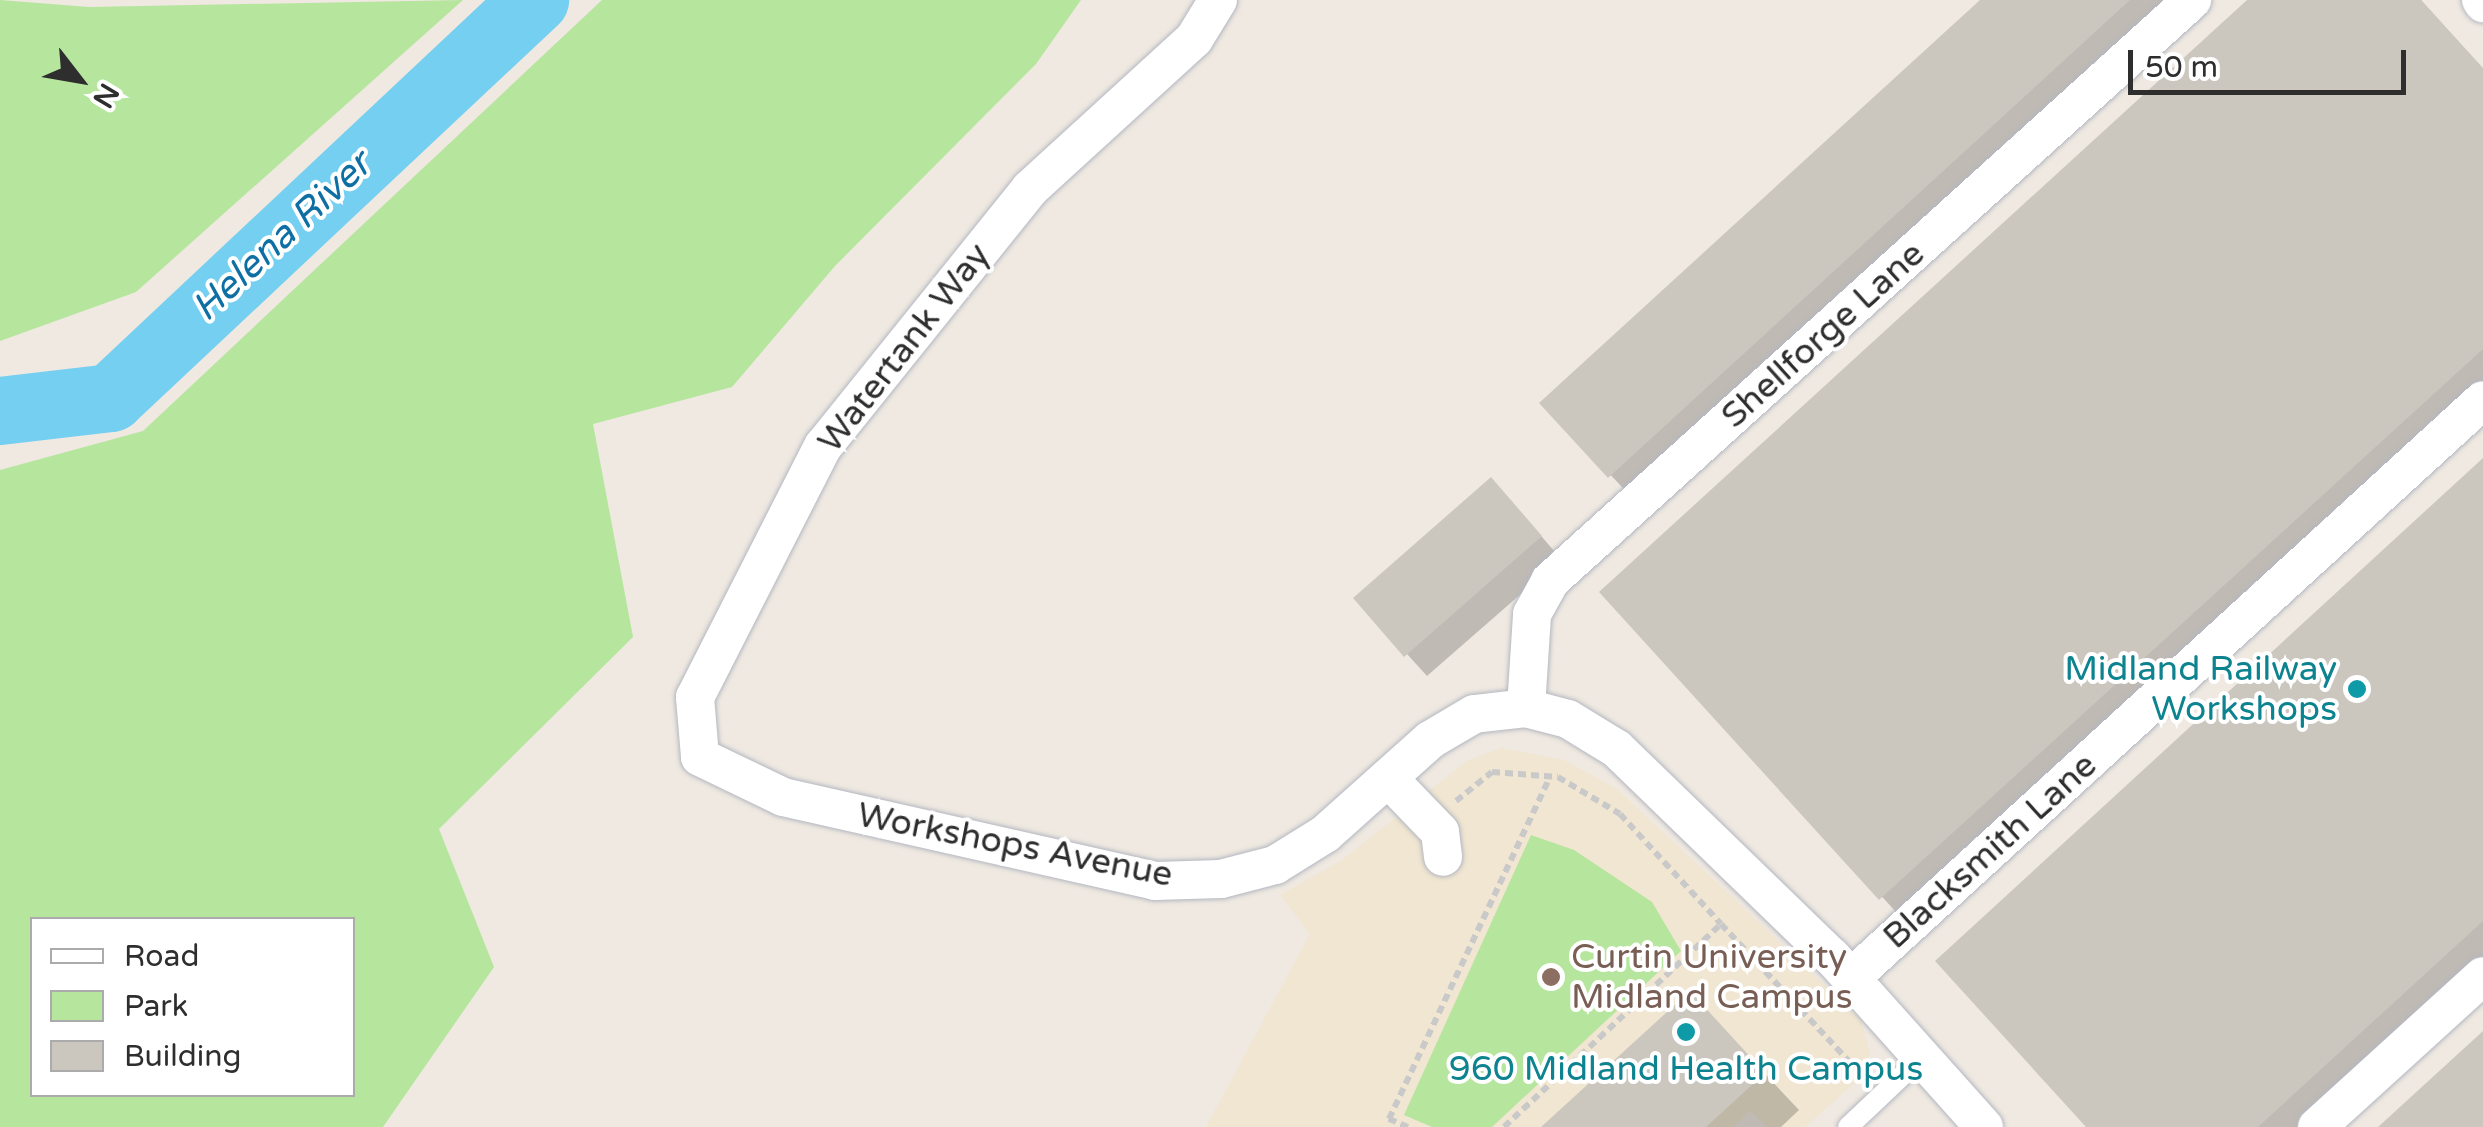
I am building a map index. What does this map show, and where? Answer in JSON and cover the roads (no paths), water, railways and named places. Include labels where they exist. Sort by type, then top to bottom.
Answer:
[{"type":"street","name":"Watertank Way","points":[[700,757],[695,697],[822,446],[1030,188],[1194,39],[1218,0]]},
{"type":"street","name":"Shellforge Lane","points":[[1526,708],[1532,614],[1550,581],[2192,0]]},
{"type":"street","name":"Blacksmith Lane","points":[[1851,978],[2483,400]]},
{"type":"street","name":"Workshops Avenue","points":[[700,757],[783,796],[1155,881],[1275,865],[1474,714],[1526,708]]},
{"type":"street","points":[[1526,708],[1616,749],[1851,978],[1984,1127]]},
{"type":"street","points":[[1388,778],[1440,832],[1442,857]]},
{"type":"street","points":[[2317,1127],[2483,976]]},
{"type":"lane","points":[[1848,1127],[1922,1057]]},
{"type":"waterway","name":"Helena River","points":[[0,411],[111,398],[535,0]]},
{"type":"place","name":"Midland Railway Workshops","points":[[2357,689]]},
{"type":"place","name":"Curtin University Midland Campus","points":[[1551,977]]},
{"type":"place","name":"960 Midland Health Campus","points":[[1686,1032]]}]
